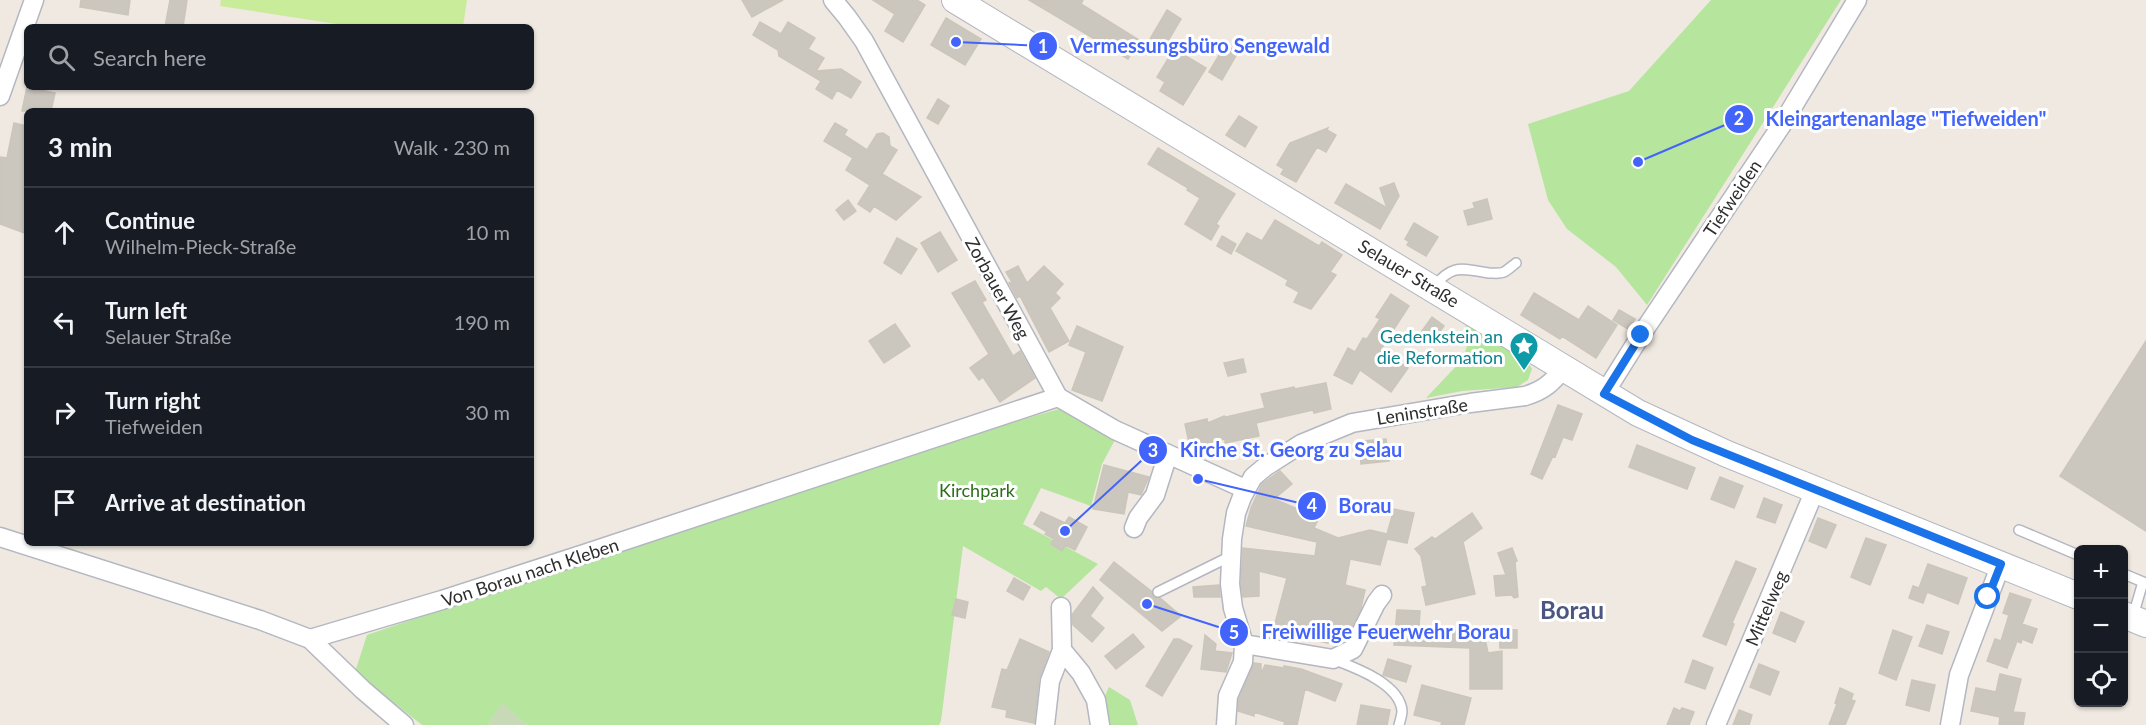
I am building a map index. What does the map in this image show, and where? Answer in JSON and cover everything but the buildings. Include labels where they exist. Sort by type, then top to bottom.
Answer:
[{"type":"main road","name":"Selauer Straße","points":[[955,0],[1433,288],[1604,394],[1692,440],[2074,594]]},
{"type":"street","points":[[26,24],[34,0]]},
{"type":"street","name":"Zorbauer Weg","points":[[833,0],[864,41],[1058,397]]},
{"type":"street","name":"Tiefweiden","points":[[1604,394],[1781,126],[1857,0]]},
{"type":"street","points":[[0,96],[24,28]]},
{"type":"street","name":"Leninstraße","points":[[1226,725],[1228,696],[1243,662],[1244,644],[1233,608],[1230,585],[1231,556],[1236,513],[1245,489],[1253,477],[1300,444],[1335,428],[1383,416],[1525,396],[1542,390],[1552,383],[1563,368]]},
{"type":"street","points":[[1058,397],[1115,430],[1245,489]]},
{"type":"street","name":"Von Borau nach Kleben","points":[[310,639],[584,555],[1058,397]]},
{"type":"street","points":[[1134,528],[1138,518],[1155,495],[1168,454]]},
{"type":"street","name":"Mittelweg","points":[[1716,725],[1815,490]]},
{"type":"street","points":[[0,537],[24,545]]},
{"type":"street","points":[[28,546],[260,620],[310,639],[363,690],[404,725]]},
{"type":"street","points":[[1950,725],[1959,675],[2001,564]]},
{"type":"street","points":[[1244,644],[1333,659],[1353,649],[1382,594]]},
{"type":"street","points":[[1045,725],[1050,681],[1062,650],[1061,607]]},
{"type":"street","points":[[1062,650],[1081,673],[1096,700],[1100,725]]},
{"type":"lane","points":[[1433,288],[1443,275],[1453,269],[1498,273],[1505,272],[1516,263]]},
{"type":"lane","points":[[2019,530],[2074,553]]},
{"type":"lane","points":[[1158,592],[1231,556]]},
{"type":"lane","points":[[2128,576],[2143,582],[2134,619]]},
{"type":"lane","points":[[1333,659],[1380,681],[1391,690],[1399,700],[1402,710],[1399,725]]},
{"type":"green space","points":[[221,0],[467,0],[463,24],[337,24],[220,6]]},
{"type":"green space","points":[[1711,0],[1841,0],[1647,305],[1616,267],[1567,229],[1548,200],[1528,124],[1629,91]]},
{"type":"green space","points":[[1465,323],[1528,362],[1532,369],[1528,380],[1517,387],[1462,391],[1426,398],[1463,359],[1469,339]]},
{"type":"green space","name":"Kirchpark","points":[[1059,409],[1116,438],[1102,464],[1091,506],[1041,488],[1023,524],[1098,564],[1061,599],[1046,587],[1041,591],[963,546],[939,725],[527,725],[502,704],[488,725],[422,725],[355,672],[367,635],[840,473]]},
{"type":"green space","points":[[1109,687],[1130,700],[1138,725],[1107,725],[1102,702]]},
{"type":"green space","points":[[502,703],[527,725],[488,725]]},
{"type":"place","name":"Vermessungsbüro Sengewald","points":[[956,42]]},
{"type":"place","name":"Kleingartenanlage \"Tiefweiden\"","points":[[1638,162]]},
{"type":"place","name":"Gedenkstein an die Reformation","points":[[1524,372]]},
{"type":"place","name":"Borau","points":[[1198,479]]},
{"type":"place","name":"Kirche St. Georg zu Selau","points":[[1065,531]]},
{"type":"place","name":"Freiwillige Feuerwehr Borau","points":[[1147,604]]},
{"type":"district","name":"Borau","points":[[1572,609]]},
{"type":"route","points":[[1641,335],[1604,394],[1692,440],[2001,564],[1988,597]]}]
